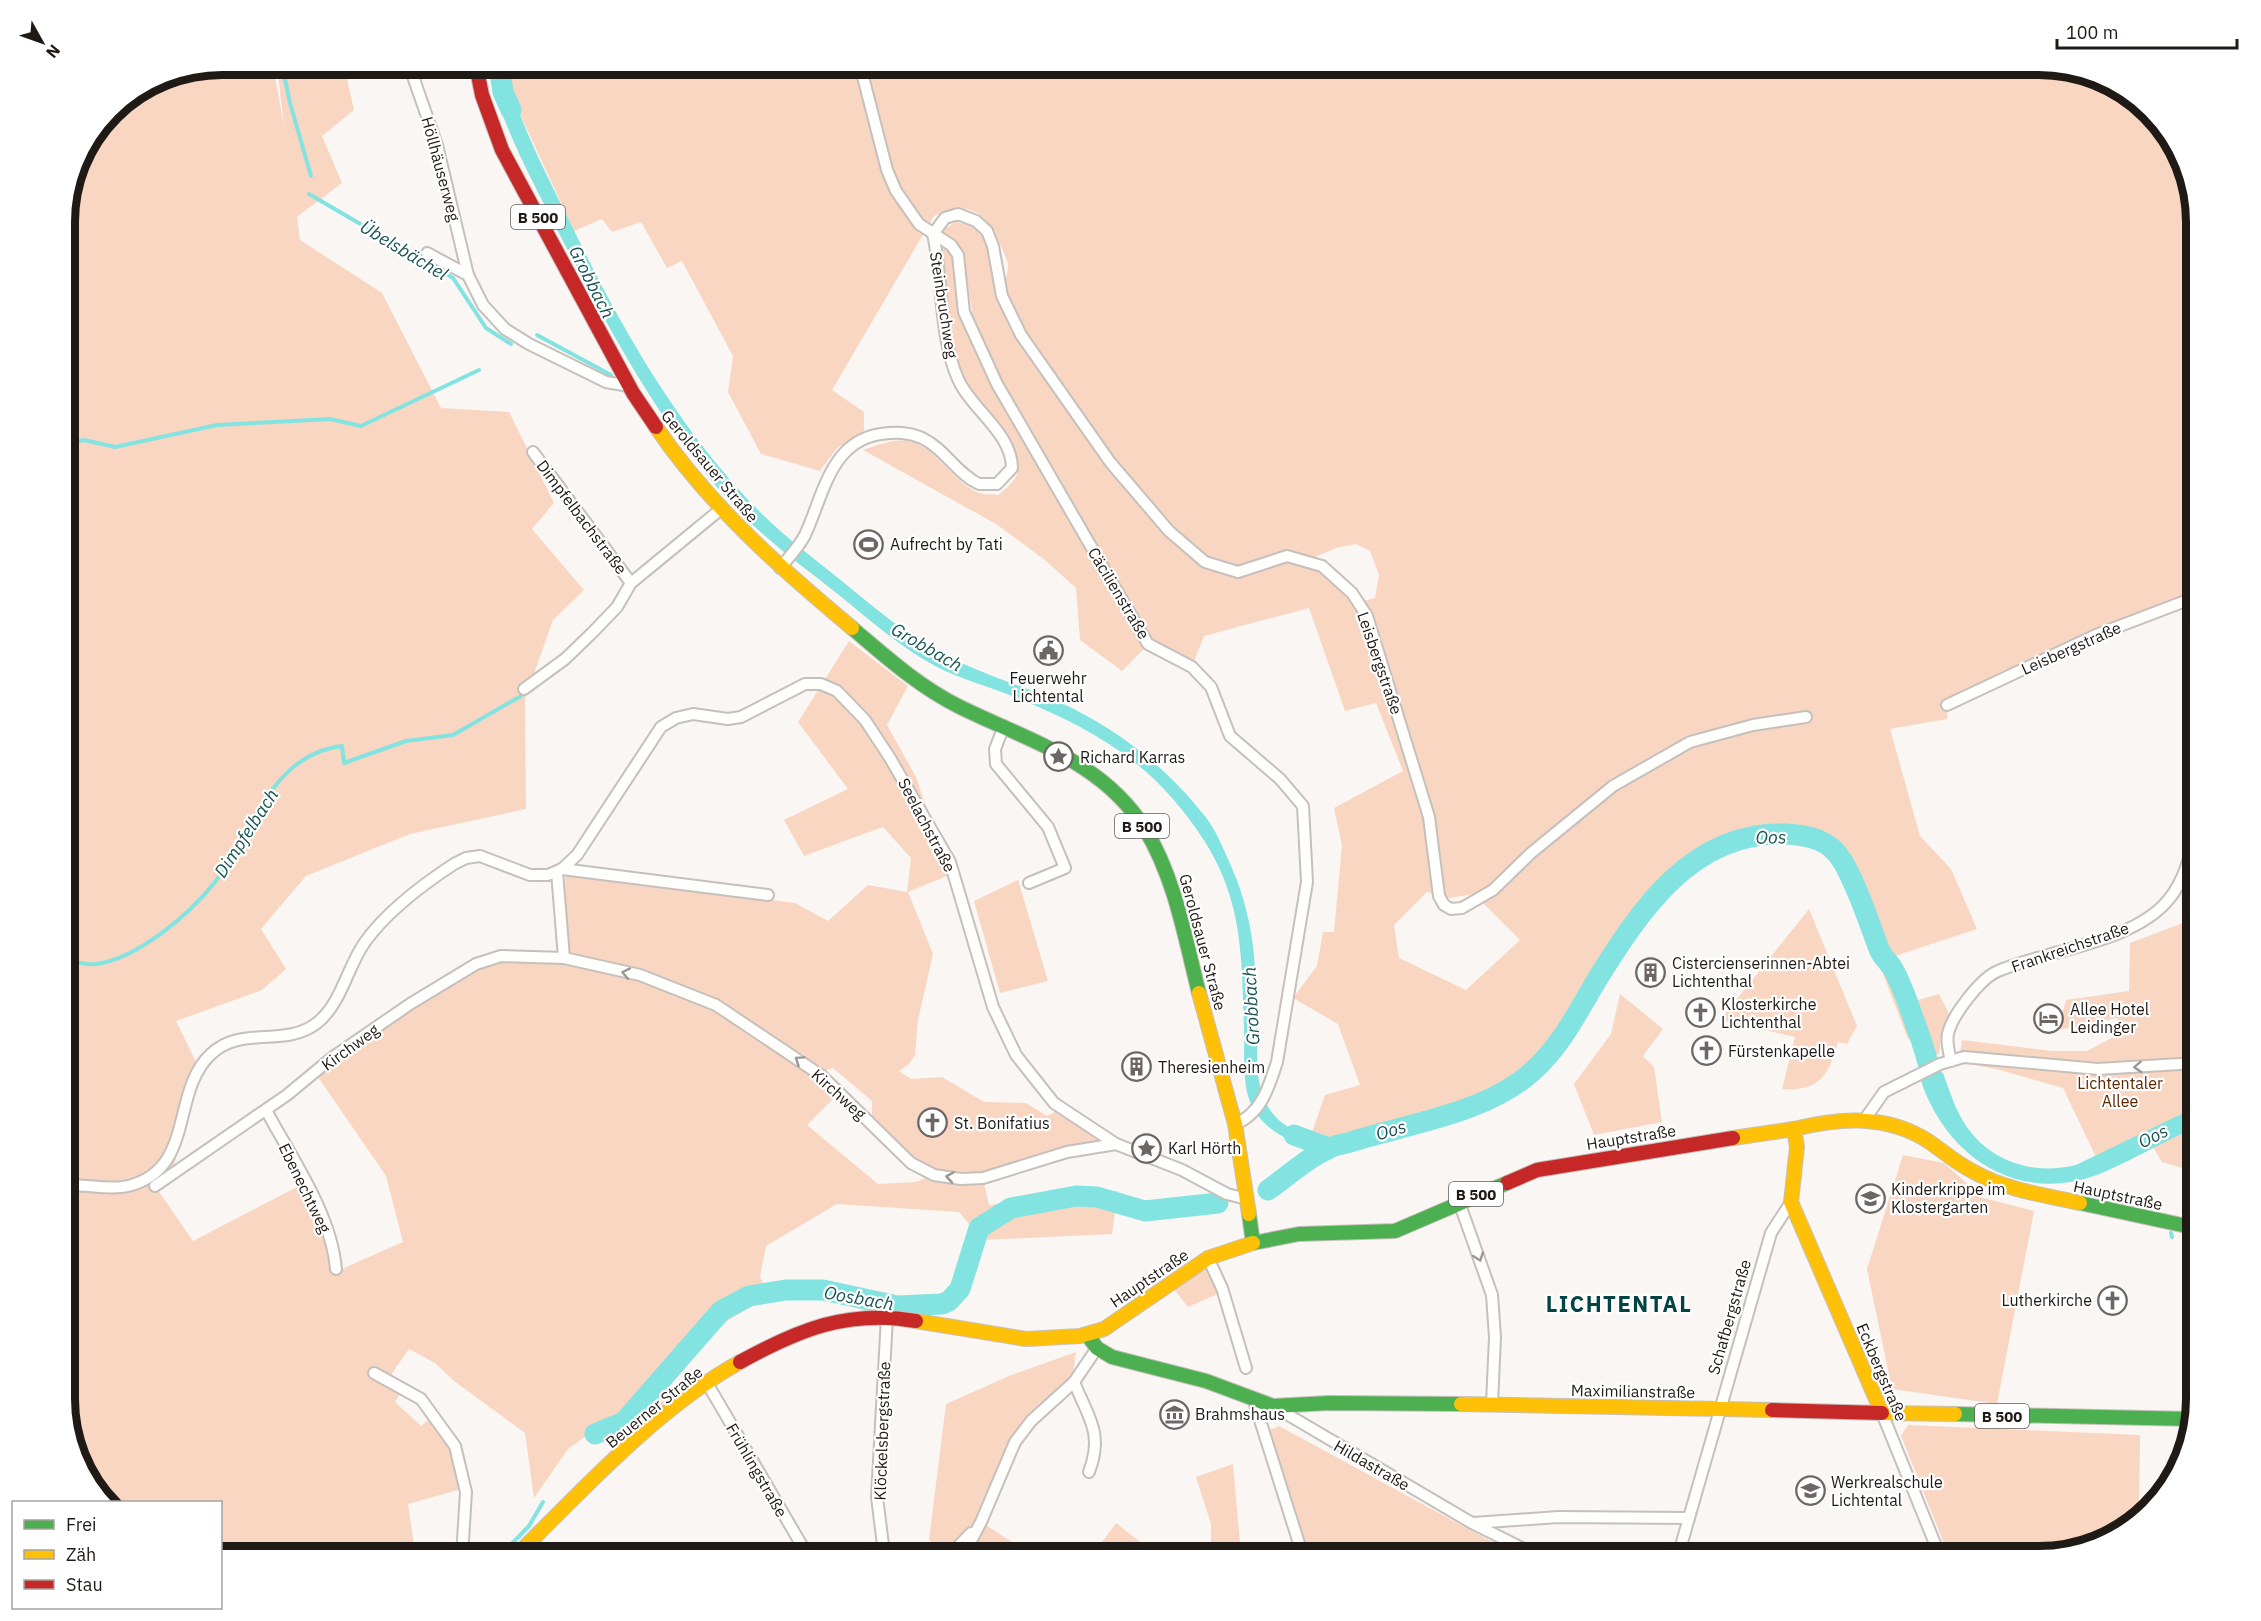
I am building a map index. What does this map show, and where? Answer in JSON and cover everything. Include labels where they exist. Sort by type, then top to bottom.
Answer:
[{"type":"main road","name":"Geroldsauer Straße","points":[[478,75],[482,95],[502,150],[629,386],[665,440],[721,508],[916,680],[956,705],[1054,748],[1096,776],[1134,814],[1166,870],[1235,1124],[1253,1243]]},
{"type":"main road","name":"Hauptstraße","points":[[1088,1336],[1104,1329],[1208,1258],[1253,1243],[1299,1234],[1395,1231],[1529,1172],[1794,1129],[1831,1120],[1866,1119],[1893,1125],[1917,1136],[1973,1172],[2009,1187],[2186,1226]]},
{"type":"main road","points":[[1791,1202],[1790,1180],[1798,1142],[1794,1129]]},
{"type":"main road","name":"Eckbergstraße","points":[[1791,1202],[1882,1413]]},
{"type":"main road","name":"Beuerner Straße","points":[[527,1546],[594,1479],[662,1417],[707,1383],[754,1353],[814,1326],[837,1319],[859,1316],[887,1317],[1038,1340],[1088,1336]]},
{"type":"main road","name":"Maximilianstraße","points":[[1088,1336],[1097,1348],[1112,1357],[1206,1381],[1273,1406],[1329,1403],[1492,1404],[2184,1419]]},
{"type":"street","name":"Höllhäuserweg","points":[[413,75],[444,171],[468,275],[483,305],[497,322],[514,336],[606,382],[629,386]]},
{"type":"street","name":"Steinbruchweg","points":[[784,563],[799,545],[836,463],[845,452],[866,438],[894,432],[924,439],[979,484],[998,484],[1011,468],[1012,457],[1006,446],[964,391],[957,376],[951,356],[933,234],[910,215],[887,170],[863,75]]},
{"type":"street","name":"Leisbergstraße","points":[[933,234],[945,218],[958,214],[976,221],[987,231],[993,246],[1002,296],[1020,335],[1110,462],[1169,531],[1205,562],[1238,572],[1287,556],[1322,566],[1352,593],[1367,616],[1416,769],[1429,817],[1439,896],[1444,905],[1451,909],[1461,908],[1493,890],[1531,853],[1613,786],[1690,742],[1753,725],[1806,717]]},
{"type":"street","name":"Cäcilienstraße","points":[[933,234],[951,245],[958,255],[964,312],[997,384],[1148,644],[1192,667],[1210,687],[1230,736],[1280,779],[1303,806],[1307,882],[1277,1062],[1264,1097],[1254,1113],[1235,1124]]},
{"type":"street","points":[[427,253],[468,275]]},
{"type":"street","name":"Dimpfelbachstraße","points":[[533,452],[631,582]]},
{"type":"street","name":"Dimpfelbachstraße","points":[[524,689],[565,659],[592,633],[617,607],[631,582],[721,508]]},
{"type":"street","name":"Leisbergstraße","points":[[1947,705],[2096,635],[2186,601]]},
{"type":"street","name":"Seelachstraße","points":[[560,870],[577,855],[654,734],[669,721],[693,714],[728,718],[741,717],[797,686],[813,683],[829,687],[851,704],[865,720],[914,797],[950,862],[993,1007],[1016,1055],[1054,1103],[1116,1144],[1182,1170],[1227,1194],[1247,1199]]},
{"type":"street","points":[[1004,726],[994,749],[996,764],[1048,827],[1065,868],[1029,883]]},
{"type":"street","points":[[75,1186],[120,1188],[138,1183],[154,1174],[166,1161],[174,1147],[194,1078],[212,1053],[237,1039],[291,1035],[318,1022],[330,1009],[358,953],[378,926],[454,864],[466,858],[480,856],[530,875],[560,870],[768,895]]},
{"type":"street","name":"Frankreichstraße","points":[[1945,1062],[1948,1034],[1955,1018],[1983,981],[1997,971],[2064,952],[2127,928],[2150,916],[2169,899],[2186,864]]},
{"type":"street","points":[[560,870],[564,958]]},
{"type":"street","name":"Kirchweg","points":[[155,1186],[266,1110],[333,1057],[476,964],[501,956],[564,958],[640,975],[716,1005],[822,1076],[911,1163],[927,1171],[961,1179],[983,1178],[1008,1173],[1067,1152],[1116,1144]]},
{"type":"street","points":[[1866,1119],[1884,1092],[1945,1062],[1976,1057],[2098,1069],[2186,1064]]},
{"type":"street","name":"Ebenechtweg","points":[[266,1110],[320,1212],[334,1251],[336,1269]]},
{"type":"street","points":[[1459,1202],[1492,1295],[1495,1337],[1492,1404]]},
{"type":"street","name":"Schafbergstraße","points":[[1681,1546],[1771,1233],[1791,1202]]},
{"type":"street","points":[[1208,1258],[1222,1288],[1246,1368]]},
{"type":"street","name":"Klöckelsbergstraße","points":[[883,1545],[877,1497],[887,1317]]},
{"type":"street","points":[[969,1546],[1015,1442],[1031,1420],[1074,1382],[1097,1348]]},
{"type":"street","points":[[374,1373],[421,1399],[455,1446],[466,1492],[463,1546]]},
{"type":"street","points":[[1074,1382],[1097,1439],[1096,1452],[1089,1472]]},
{"type":"street","name":"Frühlingstraße","points":[[707,1383],[802,1546]]},
{"type":"street","points":[[1252,1398],[1299,1546]]},
{"type":"street","name":"Hildastraße","points":[[1273,1406],[1472,1523],[1517,1546]]},
{"type":"street","name":"Eckbergstraße","points":[[1882,1413],[1936,1546]]},
{"type":"street","points":[[1472,1523],[1557,1517],[1689,1518]]},
{"type":"street","points":[[959,1546],[981,1522]]},
{"type":"green space","points":[[212,75],[275,75],[284,127],[278,75],[346,75],[354,110],[322,136],[342,183],[297,217],[300,240],[382,293],[441,408],[509,412],[554,503],[532,529],[584,590],[553,620],[525,699],[526,809],[410,834],[306,876],[261,929],[286,969],[262,990],[176,1021],[196,1062],[174,1167],[155,1186],[193,1241],[299,1186],[318,1225],[335,1272],[403,1242],[386,1176],[318,1077],[373,1029],[501,956],[567,955],[565,874],[795,903],[828,921],[868,885],[907,892],[911,858],[883,827],[804,856],[784,820],[848,789],[798,722],[849,641],[908,686],[887,725],[916,777],[949,875],[908,892],[933,954],[918,1020],[915,1055],[908,1065],[899,1071],[911,1079],[942,1077],[984,1102],[1026,1103],[1047,1116],[1061,1109],[1097,1132],[1096,1147],[983,1179],[989,1205],[1118,1191],[1112,1234],[983,1240],[959,1212],[837,1204],[766,1246],[760,1277],[769,1296],[707,1333],[667,1381],[678,1399],[637,1431],[601,1425],[568,1449],[534,1498],[525,1433],[454,1381],[435,1363],[409,1349],[388,1379],[403,1388],[395,1402],[421,1426],[432,1417],[454,1450],[458,1490],[408,1504],[414,1545],[223,1546],[222,1501],[116,1501],[90,1464],[80,1437],[75,1409],[75,212],[86,166],[100,140],[125,112],[140,100],[166,86]],"holes":[[[721,1005],[805,1056],[820,1072],[833,1068],[872,1101],[872,1119],[913,1159],[934,1175],[916,1182],[878,1184],[807,1125],[837,1095],[808,1069],[791,1063],[739,1029]]]},
{"type":"green space","points":[[491,75],[2049,75],[2086,83],[2128,105],[2149,125],[2171,157],[2185,203],[2186,601],[1948,705],[1947,719],[1890,729],[1920,836],[1951,869],[1977,929],[1895,956],[1911,1002],[1939,994],[1950,1016],[1942,1029],[1939,1054],[1932,1056],[1923,1034],[1908,1039],[1844,872],[1834,854],[1820,844],[1805,839],[1769,838],[1750,841],[1716,852],[1704,858],[1675,881],[1536,1075],[1500,1101],[1415,1131],[1328,1144],[1311,1135],[1325,1095],[1360,1085],[1338,1024],[1293,998],[1317,966],[1323,932],[1334,932],[1342,845],[1334,808],[1403,771],[1376,703],[1345,711],[1309,608],[1204,636],[1192,667],[1149,644],[1122,671],[1080,640],[1076,588],[1045,560],[996,524],[863,450],[895,441],[908,441],[920,445],[968,487],[984,494],[998,495],[1012,483],[1017,475],[1016,454],[1011,443],[963,376],[951,328],[941,244],[954,261],[959,307],[966,330],[984,364],[992,359],[974,323],[963,255],[942,231],[955,222],[976,230],[988,247],[1001,291],[1008,271],[1007,259],[988,222],[973,211],[955,209],[934,216],[832,390],[864,412],[864,432],[837,448],[820,471],[761,454],[728,392],[733,356],[682,261],[667,268],[641,222],[612,232],[602,219],[574,231],[515,103],[508,79],[493,87]],"holes":[[[1356,544],[1370,551],[1379,575],[1375,598],[1363,601],[1315,557],[1336,548]],[[1427,892],[1449,898],[1474,894],[1520,940],[1466,990],[1399,958],[1394,925]]]},
{"type":"green space","points":[[1018,880],[1048,981],[1000,993],[974,901]]},
{"type":"green space","points":[[1809,909],[1857,1026],[1847,1044],[1838,1042],[1831,1064],[1820,1079],[1805,1088],[1782,1089],[1795,1037],[1720,1020]]},
{"type":"green space","name":"Lichtentaler Allee","points":[[2186,922],[2186,1112],[2096,1157],[2063,1088],[2000,1070],[1959,1062],[1962,1040],[2052,1051],[2087,1051],[2121,1033],[2117,1018],[2058,1030],[2066,1000],[2129,991],[2130,943]]},
{"type":"green space","points":[[1620,994],[1663,1029],[1643,1056],[1654,1067],[1662,1122],[1594,1135],[1574,1084],[1611,1034]]},
{"type":"green space","points":[[2186,1132],[2186,1169],[2162,1162],[2153,1147]]},
{"type":"green space","points":[[1903,1155],[1944,1163],[1983,1198],[2034,1211],[1997,1404],[1892,1389],[1867,1269]]},
{"type":"green space","points":[[1208,1268],[1220,1293],[1188,1307],[1174,1289]]},
{"type":"green space","points":[[1076,1352],[1073,1373],[1031,1421],[981,1522],[1018,1546],[936,1546],[929,1540],[946,1404],[1009,1376]]},
{"type":"green space","points":[[1908,1425],[2140,1435],[2139,1506],[2104,1531],[2068,1543],[2049,1546],[1945,1546],[1901,1436]]},
{"type":"green space","points":[[1279,1426],[1500,1546],[1300,1546],[1268,1431]]},
{"type":"green space","points":[[1233,1464],[1241,1546],[1211,1546],[1211,1524],[1196,1477]]},
{"type":"green space","points":[[1116,1523],[1144,1545],[1143,1546],[1099,1546]]},
{"type":"water","points":[[508,79],[542,166],[629,335],[676,410],[702,446],[761,513],[878,610],[928,646],[970,667],[1059,702],[1100,723],[1119,736],[1173,781],[1208,820],[1237,880],[1249,921],[1255,961],[1257,1065],[1262,1094],[1276,1118],[1297,1132],[1322,1141],[1316,1151],[1272,1130],[1258,1116],[1249,1100],[1244,1070],[1241,963],[1233,906],[1212,853],[1195,826],[1156,781],[1120,751],[1060,717],[947,672],[898,642],[775,545],[725,496],[698,464],[648,393],[564,243],[525,166],[493,87]]},
{"type":"water","points":[[1943,1073],[1957,1109],[1973,1135],[1998,1155],[2028,1166],[2060,1168],[2076,1165],[2186,1112],[2186,1132],[2102,1173],[2072,1182],[2043,1184],[2016,1179],[1991,1169],[1968,1153],[1949,1133],[1933,1109],[1921,1081]]},
{"type":"waterway","name":"Übelsbächel","points":[[284,75],[311,176]]},
{"type":"waterway","name":"Grobbach","points":[[500,75],[503,92],[511,110]]},
{"type":"waterway","name":"Übelsbächel","points":[[309,194],[453,278],[486,328],[511,344]]},
{"type":"waterway","name":"Übelsbächel","points":[[537,335],[611,375]]},
{"type":"waterway","points":[[75,442],[84,440],[115,447],[217,425],[330,419],[361,426],[479,370]]},
{"type":"waterway","name":"Dimpfelbach","points":[[75,962],[96,964],[128,954],[177,921],[215,882],[265,799],[280,780],[297,764],[317,752],[342,746],[344,763],[406,741],[453,735],[521,696]]},
{"type":"waterway","name":"Oos","points":[[1268,1190],[1306,1162],[1333,1147],[1448,1115],[1494,1097],[1514,1085],[1533,1071],[1553,1050],[1632,926],[1673,879],[1696,860],[1723,846],[1752,836],[1784,834],[1810,837],[1825,843],[1838,854],[1854,883],[1880,952],[1901,984],[1935,1087],[1943,1104]]},
{"type":"waterway","name":"Grobbach","points":[[1294,1135],[1329,1148]]},
{"type":"waterway","name":"Oosbach","points":[[595,1434],[624,1422],[721,1311],[749,1296],[786,1290],[823,1290],[897,1306],[942,1304],[949,1301],[960,1289],[979,1228],[1011,1208],[1076,1196],[1097,1197],[1145,1211],[1218,1203]]},
{"type":"waterway","points":[[2171,1233],[2172,1237]]},
{"type":"waterway","name":"Oosbach","points":[[510,1546],[529,1526],[543,1502]]},
{"type":"traffic: fast","points":[[852,628],[902,670],[929,689],[958,706],[1061,754],[1107,785],[1127,805],[1145,829],[1172,888],[1199,993]]},
{"type":"traffic: fast","points":[[1249,1214],[1253,1243],[1299,1234],[1395,1231],[1507,1183]]},
{"type":"traffic: fast","points":[[2080,1203],[2186,1226]]},
{"type":"traffic: fast","points":[[1088,1336],[1097,1348],[1112,1357],[1206,1381],[1273,1406],[1329,1403],[1461,1404]]},
{"type":"traffic: fast","points":[[1955,1414],[2184,1419]]},
{"type":"traffic: slow","points":[[656,427],[677,456],[722,509],[772,559],[852,628]]},
{"type":"traffic: slow","points":[[1199,993],[1235,1124],[1249,1214]]},
{"type":"traffic: slow","points":[[1794,1129],[1846,1121],[1879,1122],[1896,1126],[1928,1141],[1962,1165],[1986,1178],[2026,1191],[2080,1203]]},
{"type":"traffic: slow","points":[[1733,1138],[1794,1129],[1797,1147],[1791,1202],[1882,1413],[1955,1414]]},
{"type":"traffic: slow","points":[[916,1321],[1026,1339],[1080,1336],[1104,1329],[1208,1258],[1253,1243]]},
{"type":"traffic: slow","points":[[526,1546],[651,1425],[710,1380],[740,1362]]},
{"type":"traffic: slow","points":[[1461,1404],[1772,1410]]},
{"type":"traffic: jam","points":[[478,75],[482,95],[502,150],[633,393],[656,427]]},
{"type":"traffic: jam","points":[[1507,1183],[1537,1170],[1733,1138]]},
{"type":"traffic: jam","points":[[740,1362],[782,1340],[824,1325],[868,1318],[916,1321]]},
{"type":"traffic: jam","points":[[1772,1410],[1882,1413]]},
{"type":"place","name":"Aufrecht by Tati","points":[[869,544]]},
{"type":"place","name":"Feuerwehr Lichtental","points":[[1048,650]]},
{"type":"place","name":"Richard Karras","points":[[1059,757]]},
{"type":"place","name":"Cistercienserinnen-Abtei Lichtenthal","points":[[1651,972]]},
{"type":"place","name":"Klosterkirche Lichtenthal","points":[[1700,1013]]},
{"type":"place","name":"Allee Hotel Leidinger","points":[[2049,1018]]},
{"type":"place","name":"Fürstenkapelle","points":[[1707,1051]]},
{"type":"place","name":"Theresienheim","points":[[1137,1067]]},
{"type":"place","name":"St. Bonifatius","points":[[933,1123]]},
{"type":"place","name":"Karl Hörth","points":[[1147,1148]]},
{"type":"place","name":"Kinderkrippe im Klostergarten","points":[[1870,1198]]},
{"type":"place","name":"Lutherkirche","points":[[2113,1300]]},
{"type":"place","name":"Brahmshaus","points":[[1174,1414]]},
{"type":"place","name":"Werkrealschule Lichtental","points":[[1810,1491]]},
{"type":"district","name":"LICHTENTAL","points":[[1619,1303]]}]
